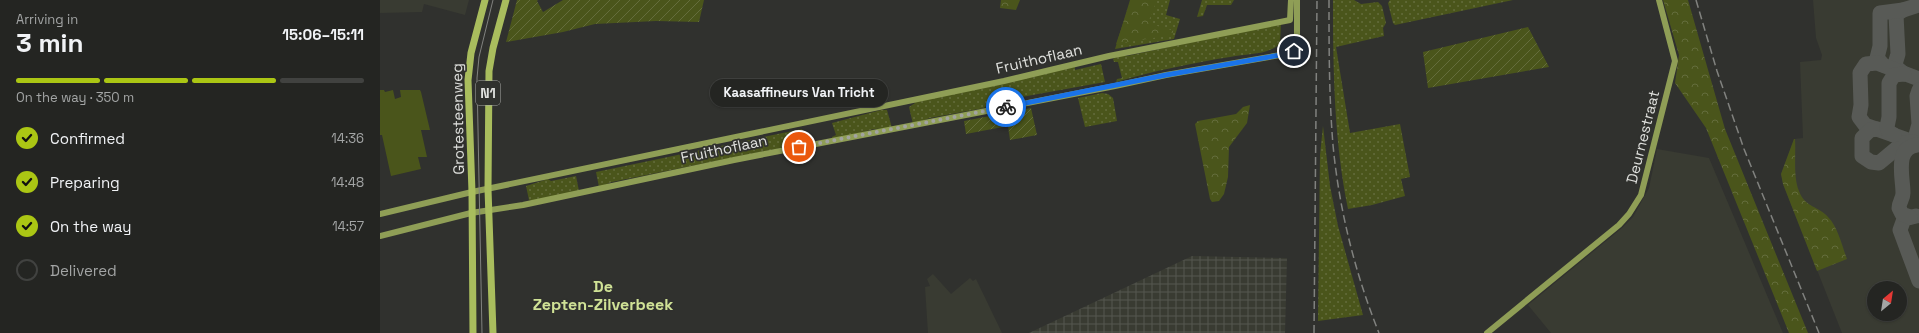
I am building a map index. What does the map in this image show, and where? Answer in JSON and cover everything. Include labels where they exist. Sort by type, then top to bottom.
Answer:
[{"type":"main road","name":"Grotesteenweg","points":[[472,192],[468,80],[471,53],[484,0]]},
{"type":"main road","name":"Grotesteenweg","points":[[488,189],[489,71],[493,48],[506,0]]},
{"type":"main road","name":"N1","points":[[488,189],[493,333]]},
{"type":"main road","name":"N1","points":[[472,192],[473,333]]},
{"type":"street","name":"Fruithoflaan","points":[[380,214],[472,192],[850,114],[1109,56],[1290,20],[1291,0]]},
{"type":"street","name":"Fruithoflaan","points":[[380,236],[471,213],[523,205],[734,160],[1166,75],[1286,54],[1294,51],[1298,42],[1297,0]]},
{"type":"street","name":"Deurnestraat","points":[[1487,333],[1619,225],[1629,214],[1642,195],[1675,61],[1659,0]]},
{"type":"shaded area","points":[[380,0],[469,0],[465,15],[424,4],[422,12],[380,13]]},
{"type":"shaded area","points":[[1813,0],[1919,0],[1919,333],[1842,333],[1783,184],[1781,174],[1794,139],[1803,138],[1800,62],[1821,60],[1822,55],[1816,38]]},
{"type":"shaded area","points":[[1657,149],[1709,158],[1783,333],[1551,333],[1528,305],[1622,228],[1633,217],[1649,188]]},
{"type":"shaded area","points":[[1192,256],[1287,258],[1285,333],[1029,333]]},
{"type":"shaded area","points":[[933,274],[951,294],[970,278],[973,281],[976,279],[1002,333],[928,333],[925,287],[930,286],[927,279]]},
{"type":"green space","points":[[517,0],[538,0],[537,1],[543,12],[563,0],[704,0],[699,22],[656,21],[595,24],[563,32],[506,42]]},
{"type":"green space","points":[[1001,0],[1020,0],[1016,10],[1000,8]]},
{"type":"green space","points":[[1130,0],[1170,0],[1166,15],[1180,19],[1174,39],[1115,49]]},
{"type":"green space","points":[[1131,0],[1157,0],[1148,23],[1174,31],[1172,35],[1116,44]]},
{"type":"green space","points":[[1202,0],[1234,0],[1231,5],[1207,5],[1203,16],[1197,17]]},
{"type":"green space","points":[[1333,0],[1354,0],[1361,4],[1378,2],[1382,6],[1386,23],[1383,28],[1384,36],[1336,47],[1350,133],[1400,124],[1410,177],[1401,179],[1405,196],[1372,205],[1348,209],[1343,183],[1335,105]]},
{"type":"green space","points":[[1390,0],[1513,0],[1395,25],[1393,23],[1388,3]]},
{"type":"green space","points":[[1663,0],[1688,0],[1725,129],[1808,333],[1789,333],[1706,128],[1675,83],[1679,55]]},
{"type":"green space","points":[[1281,23],[1280,44],[1268,51],[1187,65],[1144,74],[1116,82],[1117,79],[1122,78],[1118,62],[1114,62],[1113,59],[1118,56],[1127,56]]},
{"type":"green space","points":[[1528,27],[1549,67],[1428,88],[1423,52]]},
{"type":"green space","points":[[1101,64],[1105,82],[989,103],[984,108],[930,118],[913,124],[909,107],[915,103],[914,100],[930,98],[1075,67],[1075,70]]},
{"type":"green space","points":[[380,90],[384,90],[385,92],[393,90],[395,99],[401,97],[400,90],[420,90],[430,130],[421,130],[427,157],[418,157],[421,169],[391,176],[382,135],[380,135]]},
{"type":"green space","points":[[1102,93],[1108,94],[1113,98],[1117,121],[1085,127],[1078,98]]},
{"type":"green space","points":[[1250,105],[1247,123],[1229,147],[1228,177],[1224,194],[1219,201],[1212,202],[1210,199],[1195,124],[1198,121],[1236,114],[1243,107]]},
{"type":"green space","points":[[1031,108],[1037,135],[1010,140],[1008,126],[966,134],[964,121]]},
{"type":"green space","points":[[881,110],[887,110],[892,128],[874,129],[832,140],[832,137],[836,135],[832,123]]},
{"type":"green space","points":[[1323,126],[1330,186],[1338,226],[1363,315],[1318,321],[1320,155]]},
{"type":"green space","points":[[802,129],[805,143],[612,182],[599,187],[596,172]]},
{"type":"green space","points":[[1794,139],[1796,179],[1799,191],[1808,204],[1824,213],[1831,221],[1837,231],[1847,259],[1817,271],[1783,184],[1781,174]]},
{"type":"green space","points":[[576,176],[579,191],[533,201],[529,200],[526,186],[548,179],[551,181]]},
{"type":"taxiway","points":[[1883,65],[1877,58],[1880,46],[1880,13],[1903,10],[1919,5]]},
{"type":"taxiway","points":[[1903,10],[1896,15],[1898,54],[1895,64],[1904,74]]},
{"type":"taxiway","points":[[1919,79],[1877,63],[1866,64],[1860,73],[1861,105],[1859,117],[1865,125],[1919,144]]},
{"type":"taxiway","points":[[1894,135],[1889,132],[1887,127],[1889,117],[1889,83],[1894,75],[1904,74]]},
{"type":"taxiway","points":[[1919,90],[1917,96],[1919,124],[1916,135],[1919,143]]},
{"type":"taxiway","points":[[1878,129],[1870,130],[1862,138],[1862,156],[1871,162],[1879,163],[1903,143],[1914,142]]},
{"type":"taxiway","points":[[1910,217],[1902,214],[1899,208],[1903,193],[1901,164],[1902,157],[1905,152],[1910,147],[1917,145]]},
{"type":"taxiway","points":[[1916,216],[1904,219],[1900,230],[1919,281]]},
{"type":"tram line","points":[[482,333],[477,78],[479,57],[493,0]]},
{"type":"railway","points":[[1314,333],[1317,0]]},
{"type":"railway","points":[[1329,0],[1331,109],[1333,145],[1339,193],[1355,264],[1379,333]]},
{"type":"railway","points":[[1696,0],[1717,71],[1744,149],[1819,333]]},
{"type":"way so far","points":[[799,147],[1006,107]]},
{"type":"place","name":"Kaasaffineurs Van Tricht","points":[[799,147]]},
{"type":"district","name":"De Zepten-Zilverbeek","points":[[603,295]]},
{"type":"route","points":[[1006,107],[1228,63],[1286,54],[1294,51]]}]
